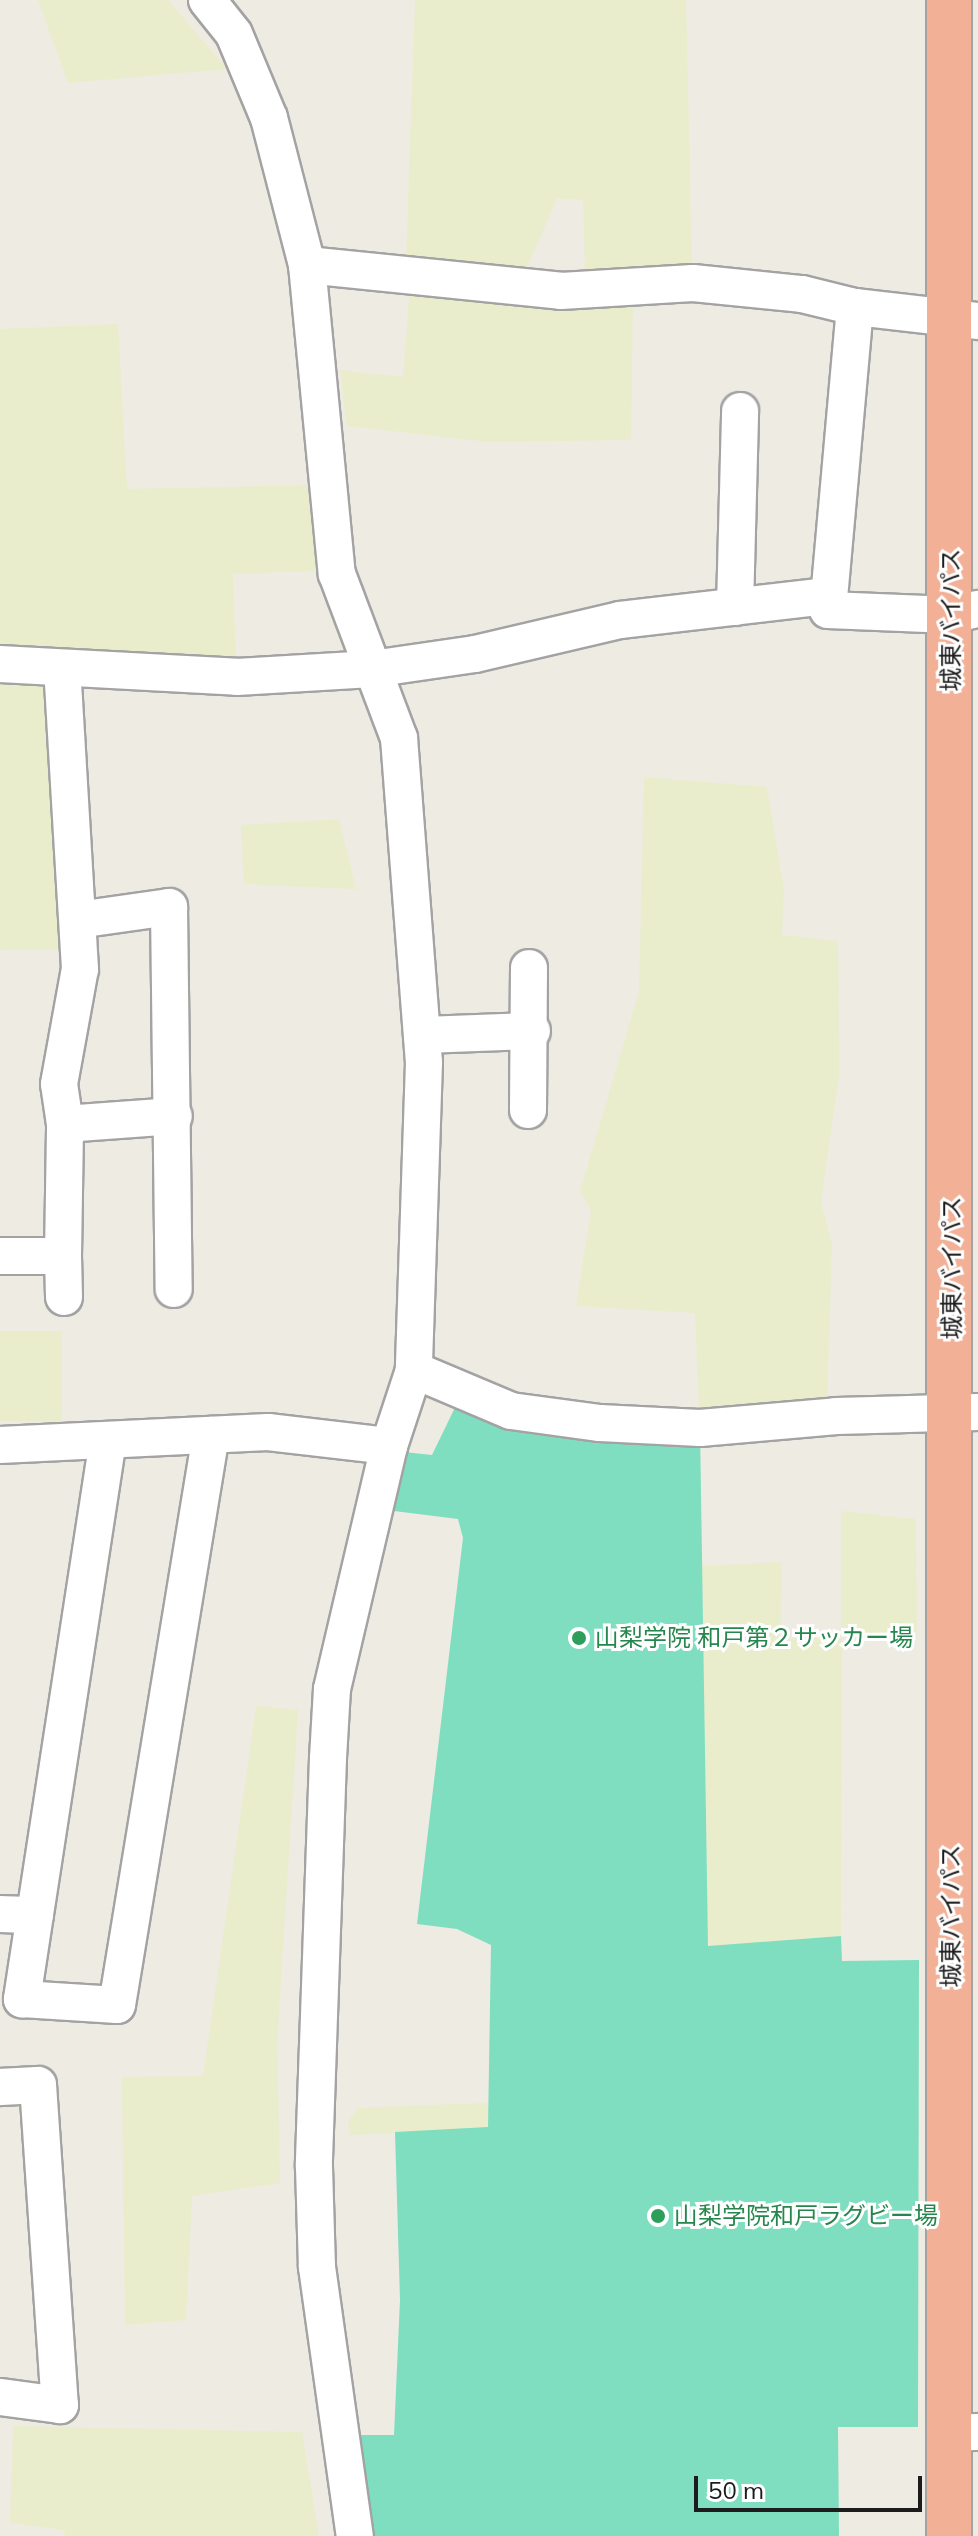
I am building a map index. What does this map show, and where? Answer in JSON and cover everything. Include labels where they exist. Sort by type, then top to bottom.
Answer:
[{"type":"highway","name":"城東バイパス","points":[[949,0],[964,320],[965,1413],[964,2432],[949,2536]]},
{"type":"street","points":[[207,0],[234,34],[269,118],[307,265],[337,574],[399,738],[422,1035],[414,1370],[389,1446],[332,1689],[315,2151],[323,2335],[355,2536]]},
{"type":"street","points":[[307,265],[561,291],[693,283],[802,294],[855,307],[964,320]]},
{"type":"street","points":[[855,307],[828,610],[964,612]]},
{"type":"street","points":[[735,607],[740,411]]},
{"type":"street","points":[[0,664],[62,670],[237,677],[372,669],[475,654],[620,620],[828,596]]},
{"type":"street","points":[[62,670],[80,969],[59,1084],[65,1124],[64,1297]]},
{"type":"street","points":[[78,920],[169,907],[174,1289]]},
{"type":"street","points":[[528,1110],[532,1031],[529,968]]},
{"type":"street","points":[[422,1035],[532,1031]]},
{"type":"street","points":[[65,1124],[174,1116]]},
{"type":"street","points":[[0,1256],[63,1256]]},
{"type":"street","points":[[414,1370],[511,1411],[600,1423],[700,1428],[836,1416],[965,1413]]},
{"type":"street","points":[[0,1445],[268,1432],[389,1446]]},
{"type":"street","points":[[108,1440],[17,1914],[22,1999],[117,2005],[211,1435]]},
{"type":"street","points":[[0,2087],[38,2085],[60,2405],[0,2397]]},
{"type":"green space","points":[[38,0],[168,0],[227,69],[68,83]]},
{"type":"green space","points":[[415,0],[686,0],[692,269],[585,275],[583,200],[557,198],[525,272],[406,262]]},
{"type":"green space","points":[[410,286],[633,301],[631,440],[489,442],[347,426],[340,370],[403,377]]},
{"type":"green space","points":[[118,324],[127,489],[310,485],[319,571],[233,574],[236,663],[0,650],[0,329]]},
{"type":"green space","points":[[0,679],[43,683],[67,949],[0,950]]},
{"type":"green space","points":[[644,777],[767,787],[784,890],[782,935],[838,941],[839,1075],[821,1202],[832,1245],[827,1404],[700,1428],[695,1313],[576,1306],[591,1210],[580,1191],[639,992]]},
{"type":"green space","points":[[339,819],[356,889],[244,884],[241,825]]},
{"type":"green space","points":[[0,1331],[62,1331],[62,1421],[0,1421]]},
{"type":"green space","name":"山梨学院和戸ラグビー場","points":[[462,1393],[700,1428],[708,1946],[841,1936],[842,1961],[919,1960],[918,2427],[838,2427],[839,2536],[370,2536],[355,2435],[394,2435],[400,2300],[395,2132],[488,2127],[491,1945],[457,1929],[417,1924],[463,1538],[458,1519],[394,1511],[404,1452],[432,1455]]},
{"type":"green space","points":[[841,1511],[916,1519],[917,1638],[842,1635],[841,1936],[708,1947],[702,1566],[782,1562],[780,1640],[841,1634]]},
{"type":"green space","points":[[256,1706],[298,1710],[277,2044],[280,2183],[192,2196],[186,2320],[125,2325],[122,2077],[203,2076]]},
{"type":"green space","points":[[488,2103],[488,2128],[350,2135],[348,2121],[358,2108]]},
{"type":"green space","points":[[13,2426],[302,2432],[319,2536],[65,2536],[64,2530],[10,2523]]},
{"type":"place","name":"山梨学院 和戸第２サッカー場","points":[[579,1638]]},
{"type":"place","name":"山梨学院和戸ラグビー場","points":[[658,2216]]}]
